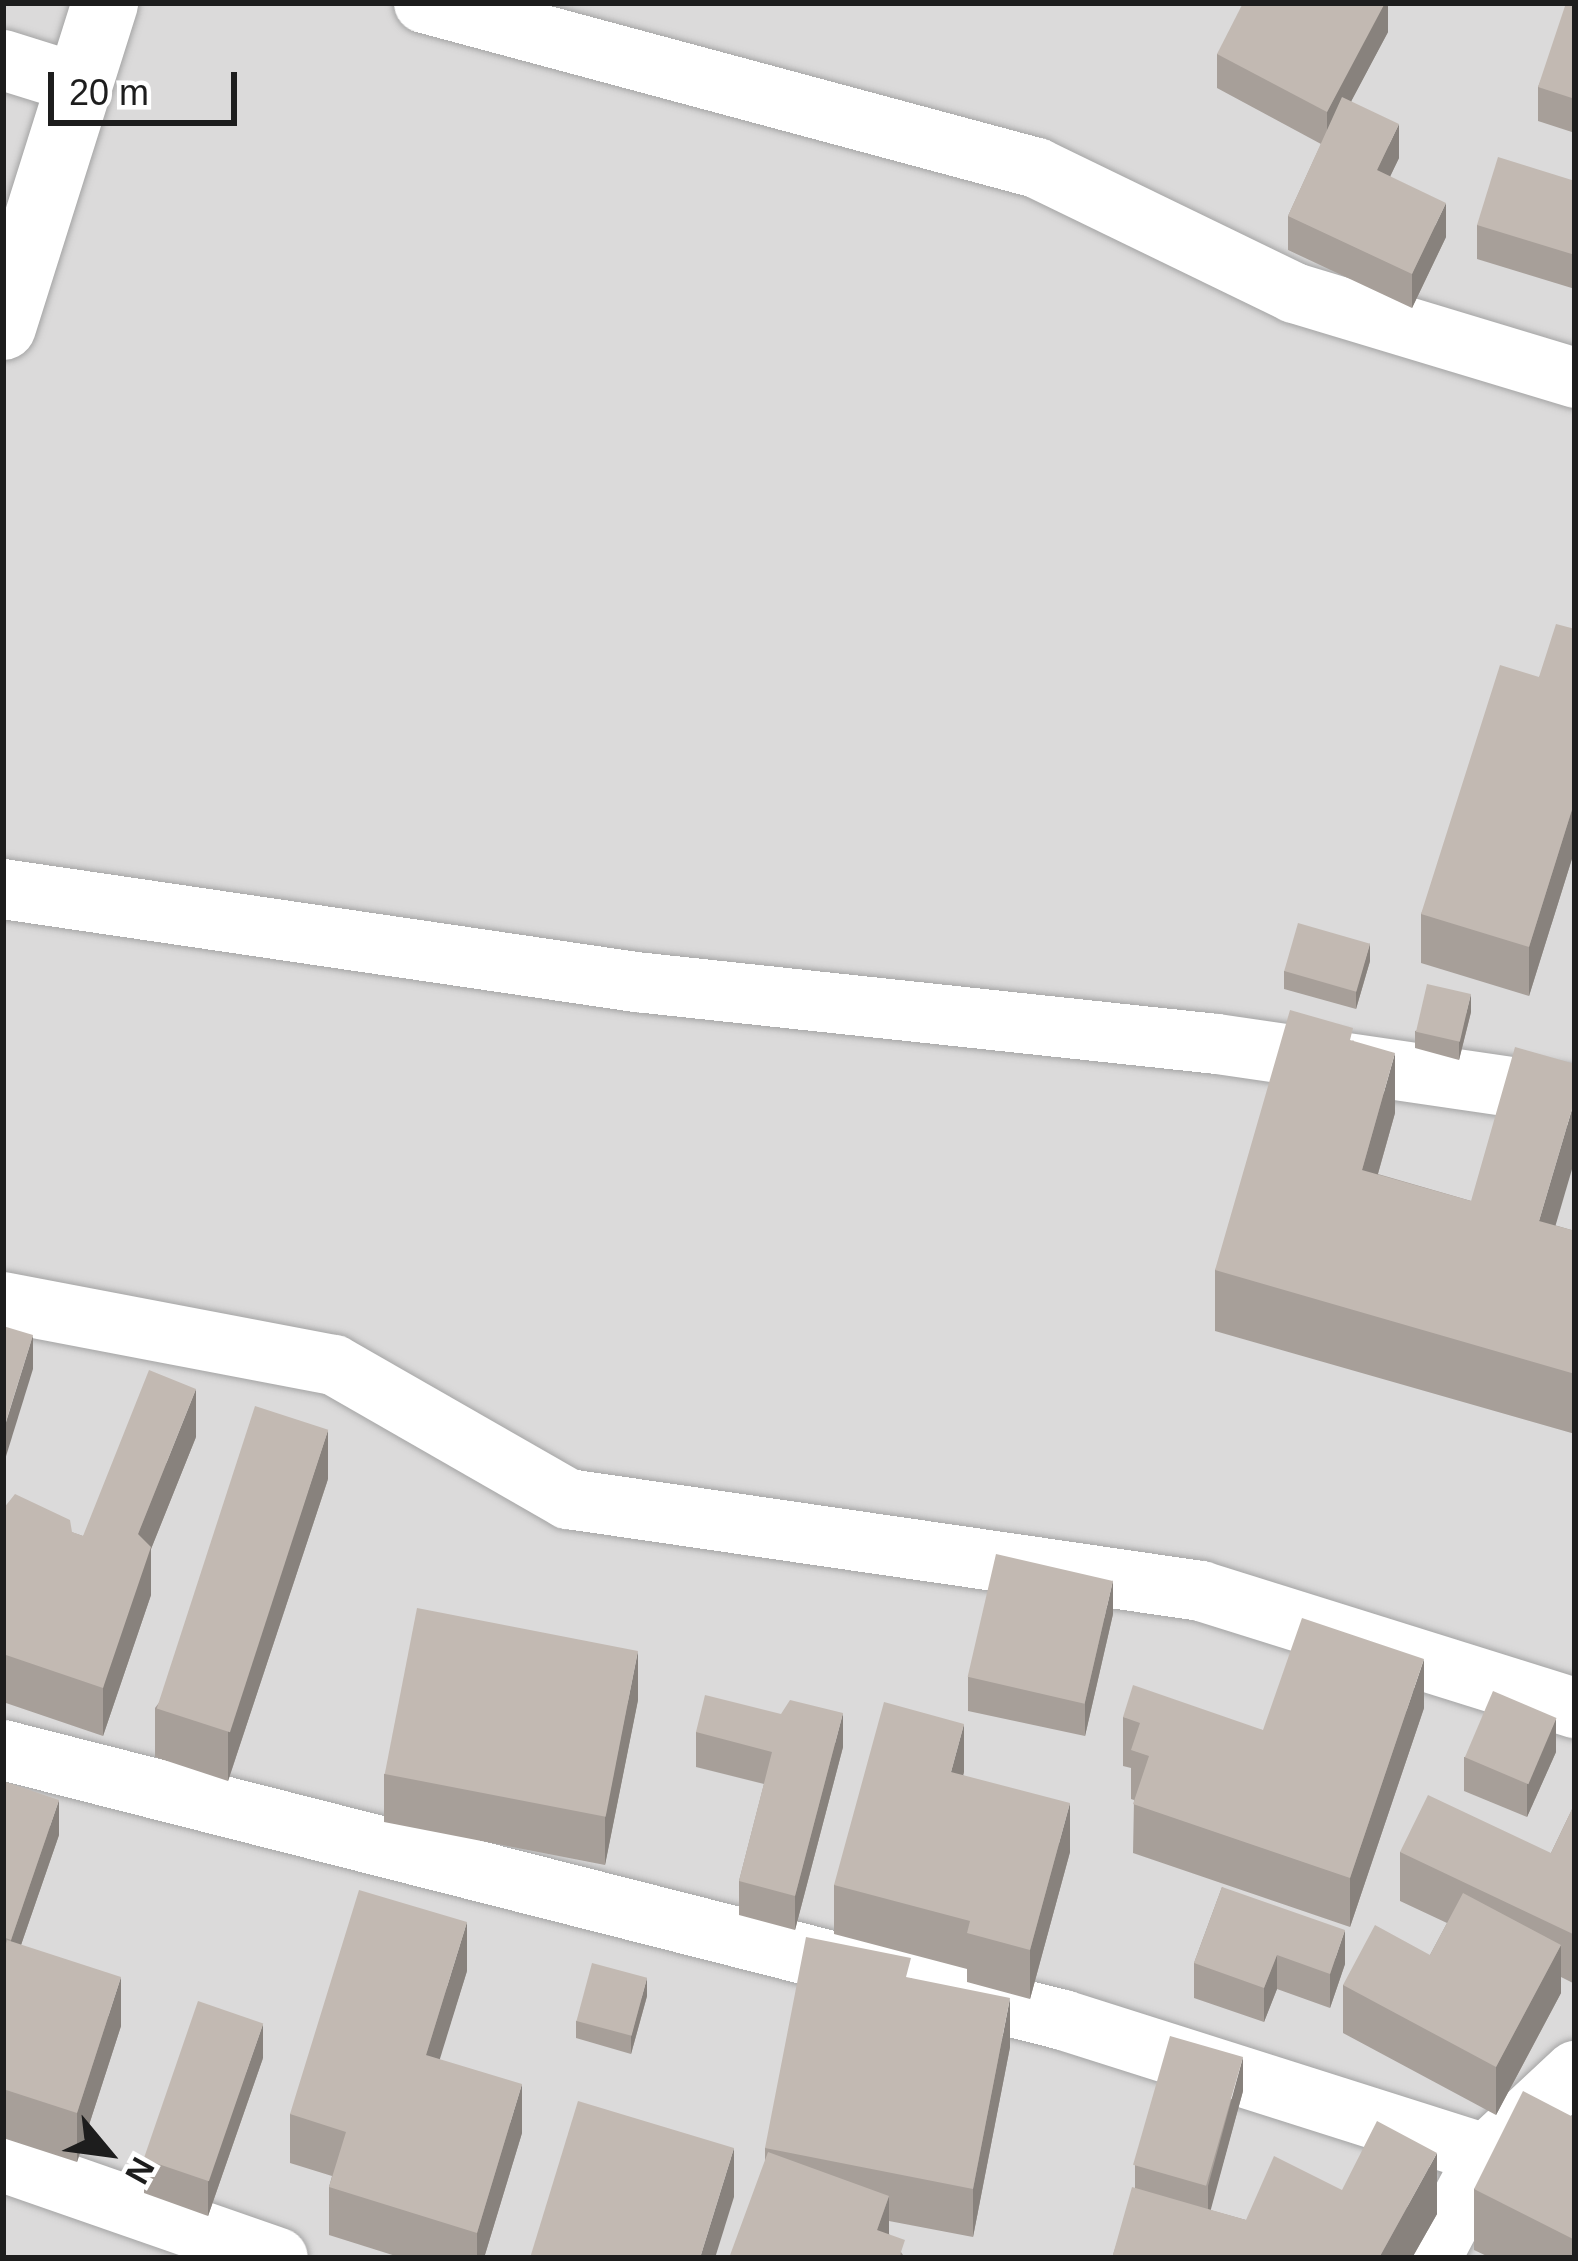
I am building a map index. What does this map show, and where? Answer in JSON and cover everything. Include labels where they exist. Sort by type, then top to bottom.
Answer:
[{"type":"street","points":[[3,327],[105,3]]},
{"type":"street","points":[[424,3],[1037,168],[1294,292],[1575,378]]},
{"type":"street","points":[[3,60],[80,84]]},
{"type":"street","points":[[3,889],[636,982],[1217,1044],[1575,1096]]},
{"type":"street","points":[[3,1302],[334,1365],[568,1499],[1201,1591],[1575,1708]]},
{"type":"street","points":[[3,1750],[1063,2020],[1486,2154]]},
{"type":"street","points":[[1431,2258],[1486,2154],[1575,2071]]},
{"type":"street","points":[[3,2162],[278,2258]]},
{"type":"shaded area","points":[[3,3],[1575,3],[1575,2258],[3,2258]]},
{"type":"building","points":[[1243,3],[1385,3],[1327,112],[1217,54]]},
{"type":"building","points":[[1566,3],[1575,3],[1575,99],[1538,87]]},
{"type":"building","points":[[1342,97],[1399,124],[1377,170],[1446,203],[1412,274],[1288,216]]},
{"type":"building","points":[[1498,157],[1575,181],[1575,255],[1477,225]]},
{"type":"building","points":[[1556,624],[1575,629],[1575,800],[1529,947],[1421,914],[1500,665],[1539,677]]},
{"type":"building","points":[[1298,923],[1370,944],[1356,992],[1284,971]]},
{"type":"building","points":[[1427,984],[1471,994],[1460,1042],[1416,1032]]},
{"type":"building","points":[[1290,1010],[1353,1028],[1350,1040],[1395,1053],[1362,1170],[1471,1201],[1515,1047],[1575,1064],[1575,1099],[1539,1221],[1575,1231],[1575,1374],[1215,1270]]},
{"type":"building","points":[[3,1326],[33,1335],[3,1431]]},
{"type":"building","points":[[149,1370],[196,1389],[138,1534],[151,1547],[103,1688],[3,1654],[3,1509],[15,1494],[70,1520],[72,1532],[83,1536]]},
{"type":"building","points":[[255,1406],[328,1430],[230,1732],[157,1708]]},
{"type":"building","points":[[996,1554],[1113,1581],[1085,1704],[968,1677]]},
{"type":"building","points":[[417,1608],[638,1651],[606,1817],[385,1774]]},
{"type":"building","points":[[1302,1618],[1424,1659],[1350,1878],[1133,1804],[1149,1756],[1131,1750],[1140,1723],[1123,1717],[1133,1685],[1263,1730]]},
{"type":"building","points":[[1493,1691],[1557,1718],[1528,1784],[1465,1757]]},
{"type":"building","points":[[705,1695],[781,1714],[790,1700],[843,1713],[795,1896],[739,1881],[772,1752],[696,1732]]},
{"type":"building","points":[[884,1702],[964,1724],[951,1772],[1070,1803],[1030,1950],[967,1933],[970,1921],[834,1885]]},
{"type":"building","points":[[3,1781],[59,1800],[11,1940],[3,1937]]},
{"type":"building","points":[[1428,1795],[1551,1853],[1575,1803],[1575,1935],[1400,1852]]},
{"type":"building","points":[[1222,1887],[1345,1930],[1330,1974],[1277,1955],[1264,1988],[1194,1963]]},
{"type":"building","points":[[359,1890],[467,1922],[426,2055],[522,2084],[477,2233],[329,2187],[346,2132],[290,2114]]},
{"type":"building","points":[[1463,1893],[1561,1945],[1496,2067],[1343,1985],[1375,1925],[1430,1955]]},
{"type":"building","points":[[806,1937],[911,1958],[906,1977],[1010,1998],[973,2189],[765,2148]]},
{"type":"building","points":[[7,1940],[121,1977],[77,2113],[3,2089],[3,1954]]},
{"type":"building","points":[[592,1963],[647,1978],[632,2036],[576,2021]]},
{"type":"building","points":[[198,2001],[263,2023],[209,2181],[144,2159]]},
{"type":"building","points":[[1170,2036],[1243,2057],[1206,2186],[1133,2165]]},
{"type":"building","points":[[1523,2091],[1575,2118],[1575,2240],[1474,2189]]},
{"type":"building","points":[[578,2101],[734,2148],[700,2258],[530,2258]]},
{"type":"building","points":[[1377,2121],[1437,2153],[1379,2258],[1112,2258],[1132,2187],[1246,2220],[1274,2156],[1342,2190]]},
{"type":"building","points":[[768,2152],[889,2196],[877,2230],[905,2240],[899,2258],[729,2258]]}]
